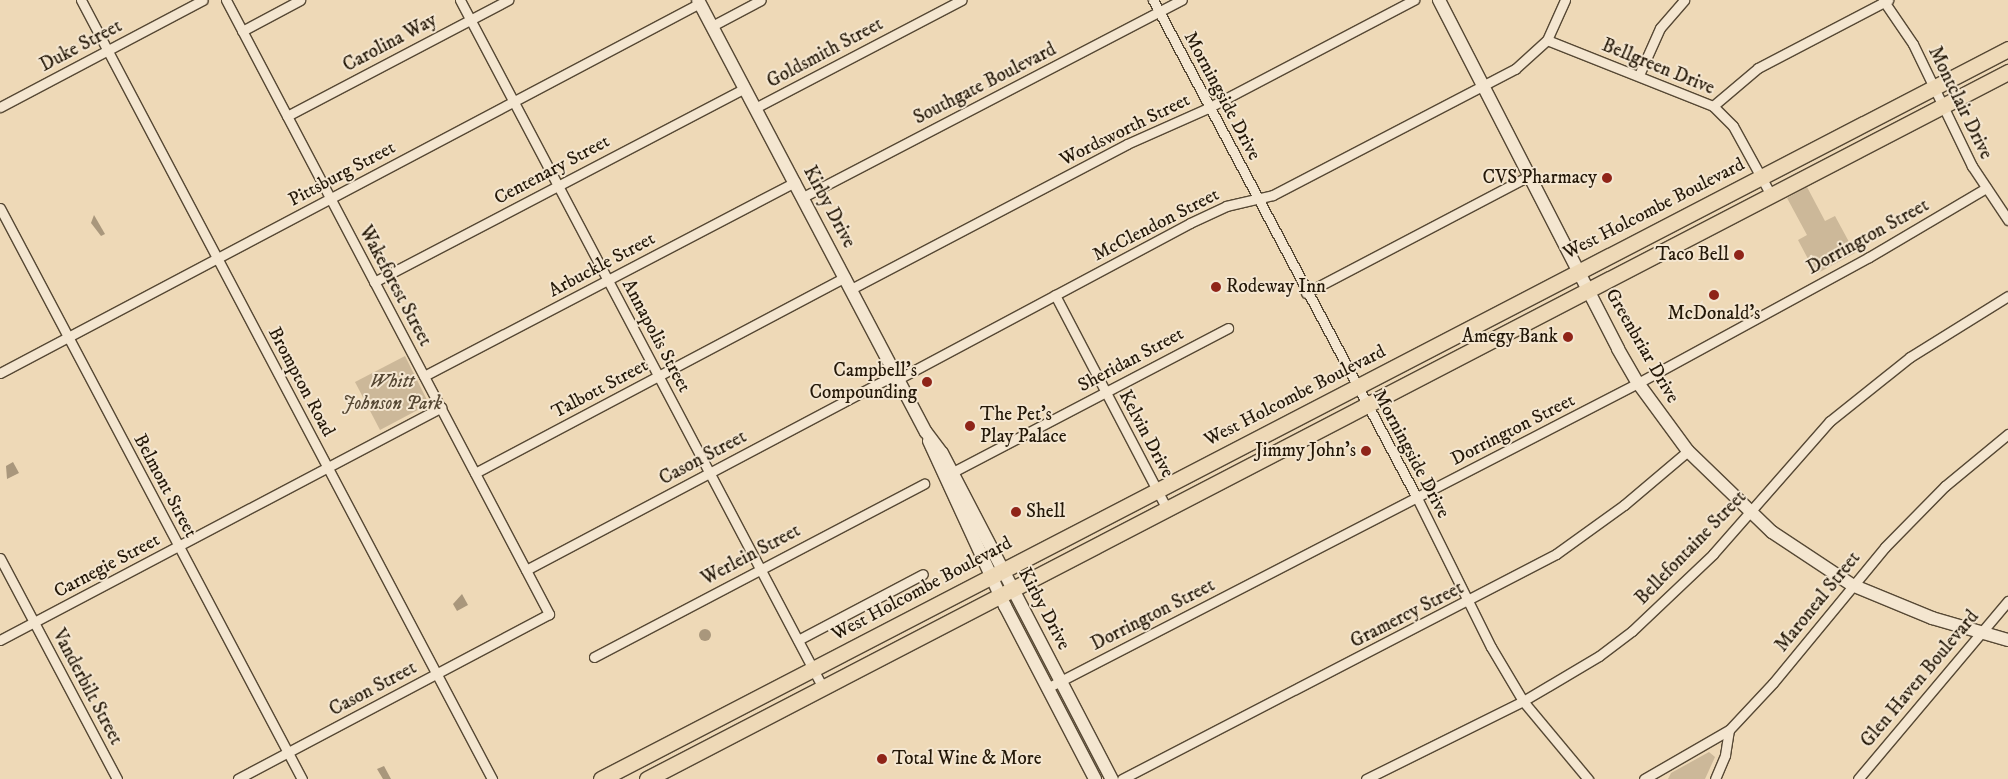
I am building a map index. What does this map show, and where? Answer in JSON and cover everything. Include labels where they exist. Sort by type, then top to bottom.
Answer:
[{"type":"main road","name":"Greenbriar Drive","points":[[1439,0],[1578,271],[1638,383],[1688,451],[1749,513],[1807,556],[1852,585],[1932,618],[2008,640]]},
{"type":"main road","name":"Kirby Drive","points":[[699,2],[948,474],[1006,592],[1048,688],[1096,779]]},
{"type":"main road","name":"West Holcombe Boulevard","points":[[601,779],[2008,48]]},
{"type":"main road","points":[[647,779],[2008,72]]},
{"type":"main road","points":[[1672,247],[1669,237],[1685,225],[1684,216]]},
{"type":"main road","name":"Kirby Drive","points":[[1006,592],[1060,681],[1112,779]]},
{"type":"street","name":"Brompton Road","points":[[81,0],[492,779]]},
{"type":"street","name":"Duke Street","points":[[0,107],[203,0]]},
{"type":"street","name":"Wakeforest Street","points":[[226,0],[549,614]]},
{"type":"street","points":[[242,31],[300,0]]},
{"type":"street","name":"Annapolis Street","points":[[460,0],[823,688]]},
{"type":"street","name":"Carolina Way","points":[[287,116],[508,0]]},
{"type":"street","points":[[712,26],[762,0]]},
{"type":"street","name":"Goldsmith Street","points":[[755,108],[962,0]]},
{"type":"street","name":"Morningside Drive","points":[[1153,0],[1306,293],[1417,498],[1468,602],[1523,701],[1588,779]]},
{"type":"street","name":"Southgate Boulevard","points":[[802,197],[1182,0]]},
{"type":"street","name":"Wordsworth Street","points":[[848,283],[1127,144],[1208,108],[1414,0]]},
{"type":"street","name":"McClendon Street","points":[[897,376],[1210,213],[1273,195],[1483,86],[1524,62],[1547,40],[1565,0]]},
{"type":"street","points":[[1639,75],[1660,28],[1684,0]]},
{"type":"street","points":[[1713,106],[1758,68],[1885,0]]},
{"type":"street","name":"Montclair Drive","points":[[1885,0],[1913,44],[1941,106],[1986,188],[2008,220]]},
{"type":"street","name":"Pittsburg Street","points":[[0,373],[514,102],[699,2]]},
{"type":"street","name":"Bellgreen Drive","points":[[1547,40],[1713,106],[1733,126],[1771,195]]},
{"type":"street","name":"Centenary Street","points":[[374,282],[744,88]]},
{"type":"street","points":[[1306,293],[1529,176]]},
{"type":"street","name":"Arbuckle Street","points":[[424,376],[795,182]]},
{"type":"street","name":"Dorrington Street","points":[[1048,688],[1638,383],[1869,257],[1986,188]]},
{"type":"street","name":"Belmont Street","points":[[0,208],[302,779]]},
{"type":"street","name":"Talbott Street","points":[[475,473],[659,376],[848,283]]},
{"type":"street","name":"Kelvin Drive","points":[[1055,295],[1167,509]]},
{"type":"street","name":"Bellefontaine Street","points":[[1366,779],[1523,701],[1599,656],[1632,631],[1672,596],[1749,513],[1787,467],[1844,409],[1910,357],[2008,296]]},
{"type":"street","name":"Sheridan Street","points":[[948,474],[1228,328]]},
{"type":"street","name":"Cason Street","points":[[526,570],[897,376]]},
{"type":"street","name":"Carnegie Street","points":[[0,640],[440,407]]},
{"type":"street","name":"Maroneal Street","points":[[1644,779],[1730,730],[1773,683],[1852,585],[1945,486],[2008,434]]},
{"type":"street","name":"Gramercy Street","points":[[1122,779],[1468,602],[1556,554],[1624,505],[1688,451]]},
{"type":"street","name":"Werlein Street","points":[[594,656],[924,484]]},
{"type":"street","name":"Vanderbilt Street","points":[[0,558],[117,779]]},
{"type":"street","points":[[798,640],[923,574]]},
{"type":"street","name":"Glen Haven Boulevard","points":[[1858,779],[2008,601]]},
{"type":"street","name":"Cason Street","points":[[238,779],[549,614]]},
{"type":"street","points":[[1715,779],[1725,755],[1730,730]]},
{"type":"green space","points":[[1807,187],[1825,221],[1835,216],[1855,253],[1816,274],[1798,240],[1807,235],[1787,198]]},
{"type":"green space","name":"Whitt Johnson Park","points":[[405,356],[429,404],[380,430],[355,382]]},
{"type":"green space","points":[[1709,752],[1715,757],[1705,779],[1668,779],[1671,773]]},
{"type":"shaded area","points":[[94,215],[105,234],[101,236],[91,223]]},
{"type":"shaded area","points":[[13,462],[19,473],[7,479],[6,466]]},
{"type":"shaded area","points":[[462,594],[468,605],[457,611],[453,604]]},
{"type":"shaded area","points":[[705,629],[711,635],[705,641],[699,635]]},
{"type":"shaded area","points":[[384,766],[391,779],[383,779],[377,769]]},
{"type":"place","name":"CVS Pharmacy","points":[[1607,178]]},
{"type":"place","name":"Taco Bell","points":[[1739,255]]},
{"type":"place","name":"Rodeway Inn","points":[[1216,287]]},
{"type":"place","name":"McDonald's","points":[[1714,295]]},
{"type":"place","name":"Amegy Bank","points":[[1568,337]]},
{"type":"place","name":"Campbell's Compounding","points":[[927,382]]},
{"type":"place","name":"The Pet's Play Palace","points":[[970,426]]},
{"type":"place","name":"Jimmy John's","points":[[1366,451]]},
{"type":"place","name":"Shell","points":[[1016,512]]},
{"type":"place","name":"Total Wine & More","points":[[882,759]]}]
